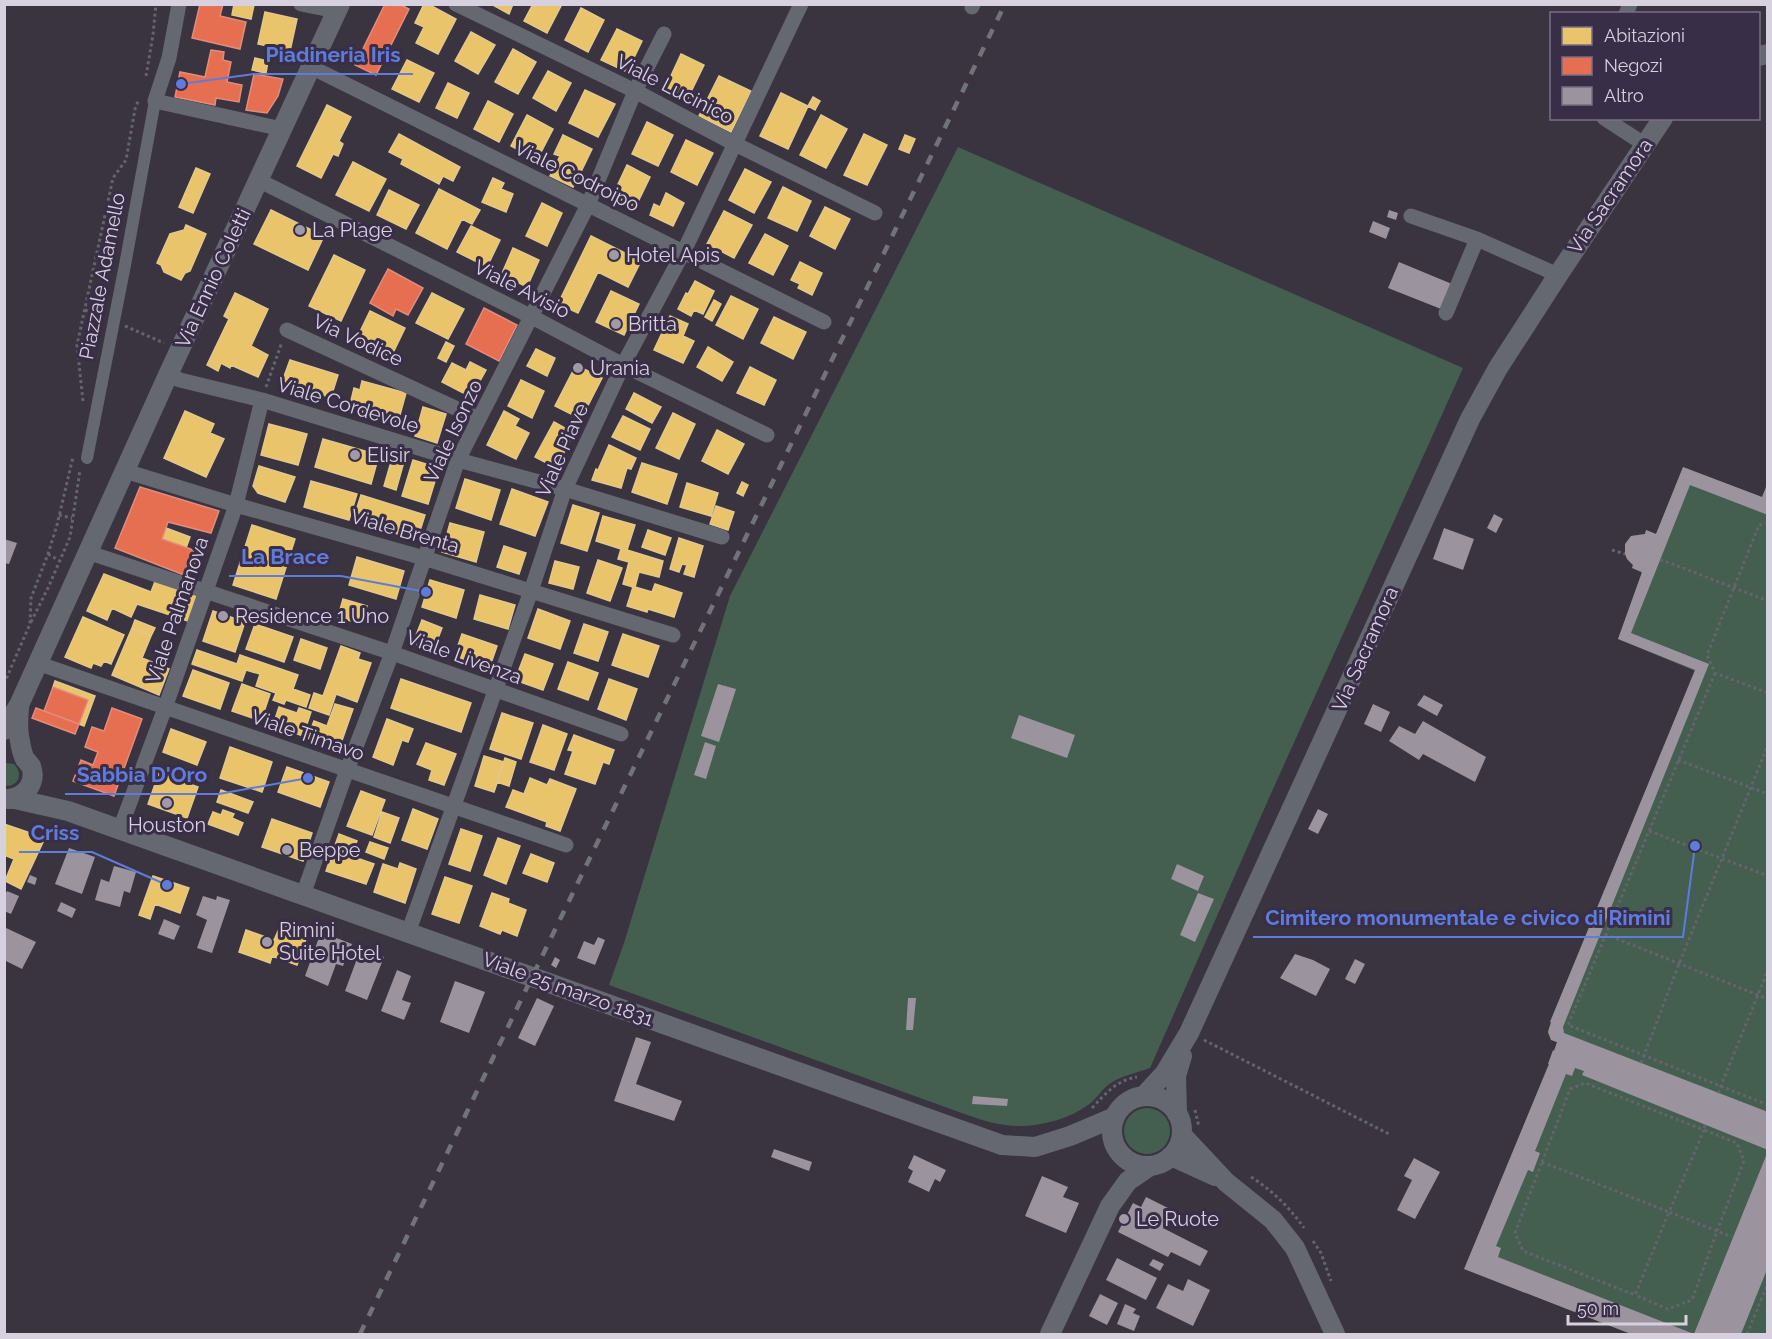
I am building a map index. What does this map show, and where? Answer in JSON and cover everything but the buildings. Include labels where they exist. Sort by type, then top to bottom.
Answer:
[{"type":"street","points":[[179,4],[169,58],[147,100],[282,129]]},
{"type":"street","points":[[301,4],[338,8]]},
{"type":"street","name":"Viale Lucinico","points":[[456,4],[635,91],[735,144],[875,213]]},
{"type":"street","name":"Viale Piave","points":[[408,933],[531,591],[565,489],[624,365],[684,251],[801,4]]},
{"type":"street","name":"Via Ennio Coletti","points":[[4,730],[19,705],[168,375],[338,8]]},
{"type":"street","name":"Viale Isonzo","points":[[303,895],[347,770],[392,653],[458,460],[588,205],[635,91],[664,34]]},
{"type":"street","name":"Viale Codroipo","points":[[311,67],[824,322]]},
{"type":"street","name":"Piazzale Adamello","points":[[87,458],[125,265],[147,100]]},
{"type":"street","points":[[1607,120],[1644,144]]},
{"type":"street","name":"Via Sacramora","points":[[1144,1096],[1165,1073],[1189,1033],[1470,419],[1498,368],[1644,144],[1662,120]]},
{"type":"street","name":"Viale Avisio","points":[[258,180],[766,435]]},
{"type":"street","name":"Via Sacramora","points":[[1411,216],[1477,239],[1558,275]]},
{"type":"street","points":[[1446,313],[1477,239]]},
{"type":"street","name":"Via Vodice","points":[[287,330],[479,419]]},
{"type":"street","name":"Viale Cordevole","points":[[168,375],[262,400],[722,537]]},
{"type":"street","name":"Viale Palmanova","points":[[120,829],[236,505],[262,400]]},
{"type":"street","name":"Viale Brenta","points":[[125,471],[424,558],[673,635]]},
{"type":"street","name":"Viale Livenza","points":[[87,552],[392,653],[621,734]]},
{"type":"street","name":"Viale Timavo","points":[[37,663],[566,845]]},
{"type":"street","name":"Viale 25 marzo 1831","points":[[19,705],[17,724],[24,756],[31,766],[33,778],[49,798],[68,811]]},
{"type":"street","points":[[4,752],[12,751],[24,756]]},
{"type":"street","points":[[10,799],[24,794],[33,778]]},
{"type":"street","name":"Viale 25 marzo 1831","points":[[10,799],[68,811],[120,829],[1002,1145],[1035,1147],[1070,1136],[1115,1117]]},
{"type":"street","name":"Via Sacramora","points":[[1177,1114],[1176,1076],[1189,1033]]},
{"type":"street","points":[[1050,1335],[1110,1206],[1128,1181],[1150,1166],[1165,1161],[1178,1146],[1182,1135],[1181,1124],[1171,1105],[1160,1099],[1144,1096],[1129,1101],[1120,1108],[1115,1117],[1112,1134],[1117,1148],[1128,1161],[1150,1166]]},
{"type":"street","points":[[1182,1135],[1226,1182],[1274,1220],[1295,1248],[1335,1335]]},
{"type":"street","name":"Viale 25 marzo 1831","points":[[1070,1136],[1117,1148]]},
{"type":"street","points":[[1110,1206],[1117,1148]]},
{"type":"street","points":[[1171,1156],[1226,1182]]},
{"type":"path","points":[[145,79],[156,4]]},
{"type":"path","points":[[83,403],[77,345],[113,178],[126,160],[135,108],[147,100]]},
{"type":"path","name":"Via Vodice","points":[[262,400],[287,330]]},
{"type":"path","points":[[30,624],[32,598],[48,554],[74,451]]},
{"type":"path","points":[[4,684],[70,537],[80,471],[87,458]]},
{"type":"path","points":[[70,467],[80,471]]},
{"type":"path","points":[[59,515],[72,518]]},
{"type":"path","points":[[1767,523],[1759,525],[1707,655],[1715,672],[1767,693]]},
{"type":"path","points":[[1612,550],[1624,554]]},
{"type":"path","points":[[48,554],[60,561]]},
{"type":"path","points":[[1660,560],[1767,601]]},
{"type":"path","points":[[1715,672],[1568,1025],[1767,1105]]},
{"type":"path","points":[[1641,1063],[1767,745]]},
{"type":"path","points":[[1678,760],[1767,794]]},
{"type":"path","points":[[1648,831],[1767,876]]},
{"type":"path","points":[[1605,934],[1767,999]]},
{"type":"path","points":[[1718,1093],[1767,970]]},
{"type":"path","points":[[1189,1033],[1391,1135]]},
{"type":"path","points":[[1083,1112],[1092,1108],[1112,1086],[1126,1078],[1142,1076]]},
{"type":"path","points":[[1585,1083],[1628,1100],[1737,1143],[1744,1161],[1692,1300],[1668,1309],[1523,1251],[1515,1233],[1570,1089],[1585,1083]]},
{"type":"path","points":[[1628,1100],[1629,1094]]},
{"type":"path","points":[[1635,1295],[1706,1125]]},
{"type":"path","points":[[1542,1162],[1732,1236]]},
{"type":"path","points":[[1747,1335],[1767,1283]]},
{"type":"green space","points":[[958,147],[1463,368],[1150,1068],[1112,1082],[1091,1103],[1079,1111],[1059,1119],[1026,1126],[999,1124],[974,1117],[609,985],[624,943],[730,596]]},
{"type":"green space","points":[[1683,467],[1762,497],[1767,483],[1767,1334],[1631,1334],[1465,1269],[1554,1051],[1557,1042],[1551,1040],[1548,1032],[1550,1022],[1695,671],[1618,639],[1642,573],[1632,568],[1633,565],[1626,555],[1626,544],[1631,536],[1645,534],[1646,530],[1656,534]]},
{"type":"green space","points":[[5,763],[14,764],[19,772],[18,779],[10,786],[5,786]]},
{"type":"green space","points":[[1147,1108],[1163,1115],[1170,1131],[1163,1147],[1147,1154],[1131,1147],[1124,1131],[1131,1115]]},
{"type":"railway","points":[[360,1334],[1005,4]]},
{"type":"place","name":"Piadineria Iris","points":[[181,84]]},
{"type":"place","name":"La Plage","points":[[300,230]]},
{"type":"place","name":"Hotel Apis","points":[[614,255]]},
{"type":"place","name":"Britta","points":[[616,324]]},
{"type":"place","name":"Urania","points":[[578,368]]},
{"type":"place","name":"Elisir","points":[[355,455]]},
{"type":"place","name":"La Brace","points":[[426,592]]},
{"type":"place","name":"Residence 1 Uno","points":[[223,616]]},
{"type":"place","name":"Sabbia D'Oro","points":[[308,778]]},
{"type":"place","name":"Houston","points":[[167,803]]},
{"type":"place","name":"Cimitero monumentale e civico di Rimini","points":[[1695,846]]},
{"type":"place","name":"Beppe","points":[[287,850]]},
{"type":"place","name":"Criss","points":[[167,885]]},
{"type":"place","name":"Rimini Suite Hotel","points":[[267,942]]},
{"type":"place","name":"Le Ruote","points":[[1124,1219]]}]
